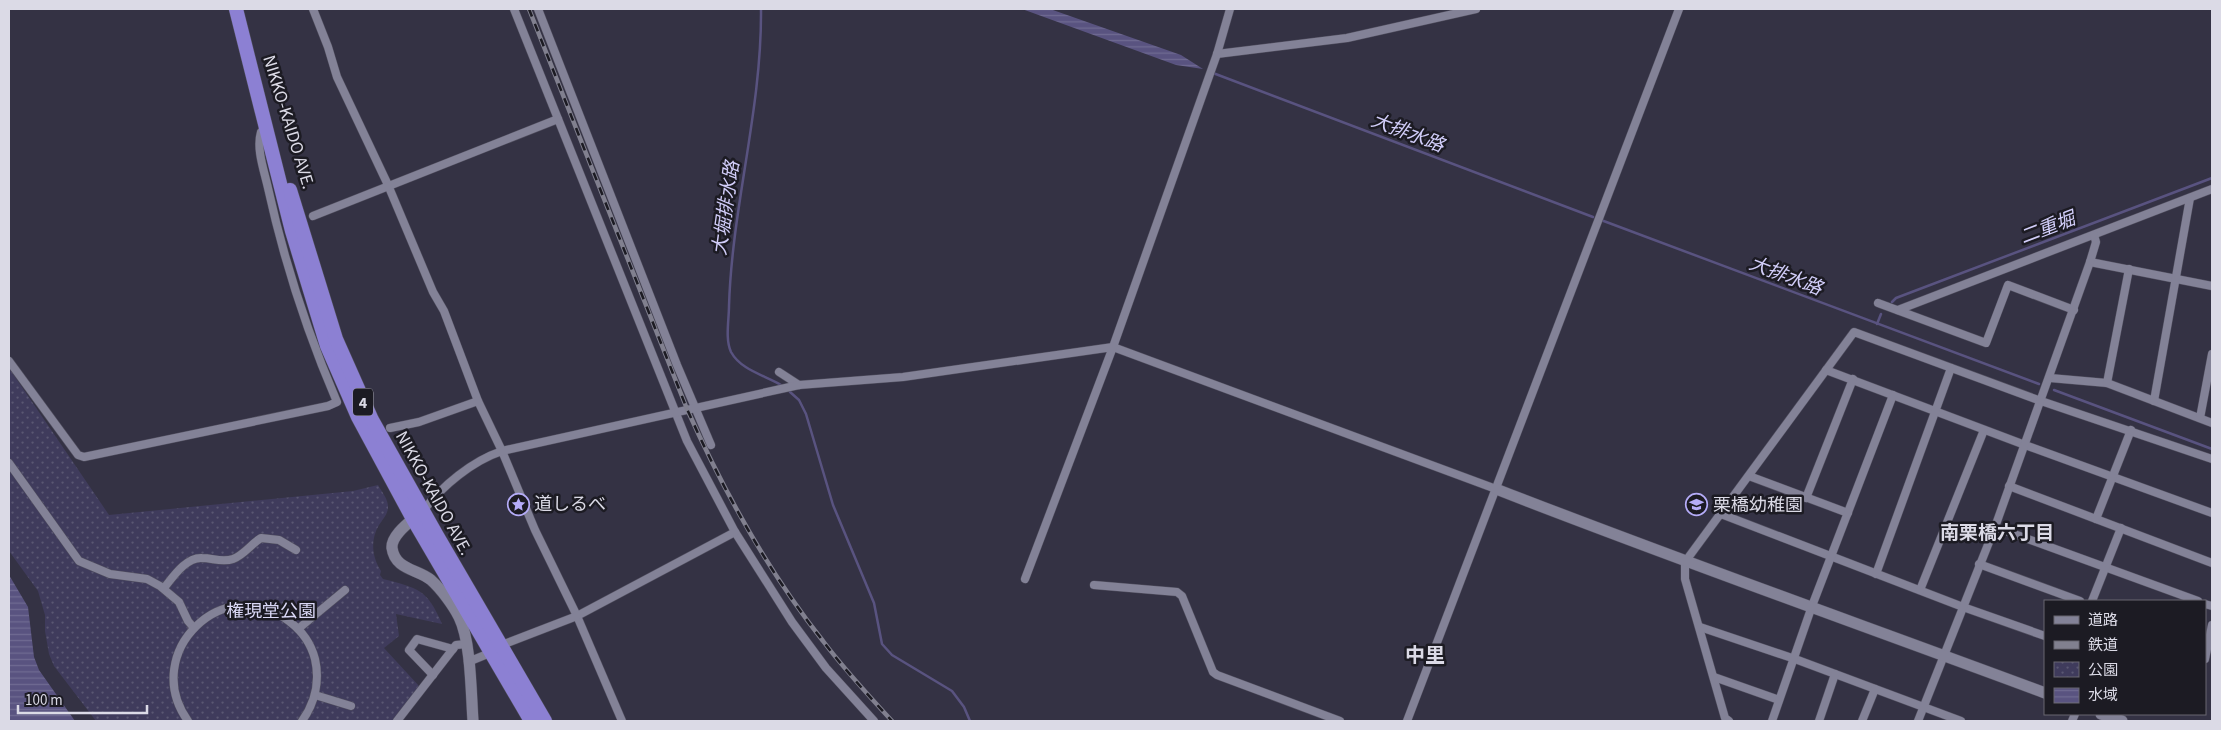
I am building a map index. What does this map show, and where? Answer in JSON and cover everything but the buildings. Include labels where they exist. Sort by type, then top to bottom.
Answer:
[{"type":"highway","name":"NIKKO-KAIDO AVE.","points":[[236,9],[268,126],[342,355],[418,515],[531,721]]},
{"type":"highway","name":"NIKKO-KAIDO AVE.","points":[[418,515],[545,721]]},
{"type":"street","points":[[313,9],[337,77],[388,185],[433,292],[444,311],[478,401],[502,451],[519,494],[577,616],[622,721]]},
{"type":"street","points":[[514,9],[674,413],[687,441],[735,532],[792,622],[826,668],[874,721]]},
{"type":"street","points":[[538,9],[677,364],[711,445]]},
{"type":"street","points":[[1025,579],[1113,347],[1216,57],[1230,9]]},
{"type":"street","points":[[1216,57],[1347,38],[1476,9]]},
{"type":"street","points":[[1407,721],[1679,9]]},
{"type":"street","points":[[313,216],[558,119]]},
{"type":"street","points":[[9,361],[78,455],[84,457],[328,406],[337,402],[304,323],[275,221],[259,149],[260,132],[268,126]]},
{"type":"street","points":[[1898,310],[2212,189]]},
{"type":"street","points":[[2154,401],[2174,278],[2190,198]]},
{"type":"street","points":[[1918,721],[1995,527],[2050,378],[2090,262],[2096,242],[2094,235]]},
{"type":"street","points":[[2090,262],[2212,286]]},
{"type":"street","points":[[2107,384],[2129,270]]},
{"type":"street","points":[[1878,303],[1986,343],[2008,285],[2074,310]]},
{"type":"street","points":[[1729,721],[1725,718],[1686,579],[1685,562],[1854,332],[1951,368],[2042,397],[2212,458]]},
{"type":"street","points":[[473,721],[466,644],[467,636],[458,615],[433,582],[425,575],[400,564],[394,556],[392,542],[460,474],[478,462],[502,451],[799,385],[903,377],[1113,347],[1496,489],[1685,562],[1812,606],[2044,693]]},
{"type":"street","points":[[2200,418],[2212,354]]},
{"type":"street","points":[[1876,574],[1951,368]]},
{"type":"street","points":[[1826,370],[2212,513]]},
{"type":"street","points":[[779,372],[799,385]]},
{"type":"street","points":[[2050,378],[2107,384],[2212,423]]},
{"type":"street","points":[[1806,498],[1853,379]]},
{"type":"street","points":[[1772,721],[1812,606],[1894,395]]},
{"type":"street","points":[[390,428],[419,422],[478,401]]},
{"type":"street","points":[[1920,590],[1984,430]]},
{"type":"street","points":[[2096,519],[2131,430]]},
{"type":"street","points":[[9,463],[79,561],[110,574],[147,579],[164,588],[178,602],[194,628]]},
{"type":"street","points":[[1749,476],[1848,513]]},
{"type":"street","points":[[2009,486],[2212,563]]},
{"type":"street","points":[[1720,514],[1963,607],[2044,636]]},
{"type":"street","points":[[1995,527],[2195,600]]},
{"type":"street","points":[[2092,600],[2120,528]]},
{"type":"street","points":[[506,643],[577,616],[735,532]]},
{"type":"street","points":[[164,588],[179,570],[193,560],[203,558],[219,561],[233,559],[261,538],[279,540],[296,550]]},
{"type":"street","points":[[1979,564],[2077,600]]},
{"type":"street","points":[[1094,585],[1178,592],[1182,596],[1213,672],[1340,721]]},
{"type":"street","points":[[298,629],[345,590]]},
{"type":"street","points":[[188,721],[177,700],[174,674],[180,649],[194,628],[215,613],[245,606],[274,612],[287,619],[307,641],[315,661],[317,676],[315,695],[302,721]]},
{"type":"street","points":[[2206,648],[2212,626]]},
{"type":"street","points":[[1700,627],[1795,659],[1960,721]]},
{"type":"street","points":[[432,675],[409,650],[417,639],[453,649]]},
{"type":"street","points":[[397,721],[453,649],[460,643],[466,644]]},
{"type":"street","points":[[468,662],[485,656]]},
{"type":"street","points":[[1818,721],[1835,674]]},
{"type":"street","points":[[1714,677],[1779,700]]},
{"type":"street","points":[[1862,721],[1874,689]]},
{"type":"street","points":[[315,695],[351,706]]},
{"type":"street","points":[[2104,715],[2122,721]]},
{"type":"green space","name":"権現堂公園","points":[[9,368],[109,515],[353,491],[378,485],[388,504],[388,510],[376,531],[373,542],[374,554],[381,571],[380,575],[383,579],[405,585],[420,592],[431,603],[442,624],[396,614],[399,636],[384,648],[419,686],[393,721],[96,721],[54,666],[49,654],[45,631],[45,615],[38,591],[9,551]]},
{"type":"water","points":[[1022,9],[1050,9],[1181,55],[1203,69],[1176,65]]},
{"type":"water","points":[[9,575],[28,607],[34,657],[39,670],[75,721],[9,721]]},
{"type":"waterway","name":"大堀排水路","points":[[761,9],[757,84],[731,269],[728,335],[729,347],[735,358],[753,372],[781,385]]},
{"type":"waterway","name":"大排水路","points":[[1213,73],[1593,217]]},
{"type":"waterway","name":"二重堀","points":[[1892,302],[1896,298],[2212,178]]},
{"type":"waterway","name":"大排水路","points":[[1601,220],[2039,384]]},
{"type":"waterway","name":"二重堀","points":[[1877,324],[1881,314]]},
{"type":"waterway","points":[[2054,390],[2212,449]]},
{"type":"waterway","name":"大堀排水路","points":[[790,392],[799,400],[806,414],[833,505],[874,603],[882,644],[892,655],[952,691],[964,707],[970,721]]},
{"type":"railway","points":[[529,9],[687,409],[716,470],[748,530],[783,586],[839,662],[892,721]]},
{"type":"place","name":"道しるべ","points":[[518,504]]},
{"type":"place","name":"栗橋幼稚園","points":[[1697,505]]},
{"type":"district","name":"南栗橋六丁目","points":[[1997,532]]},
{"type":"district","name":"中里","points":[[1425,655]]}]
